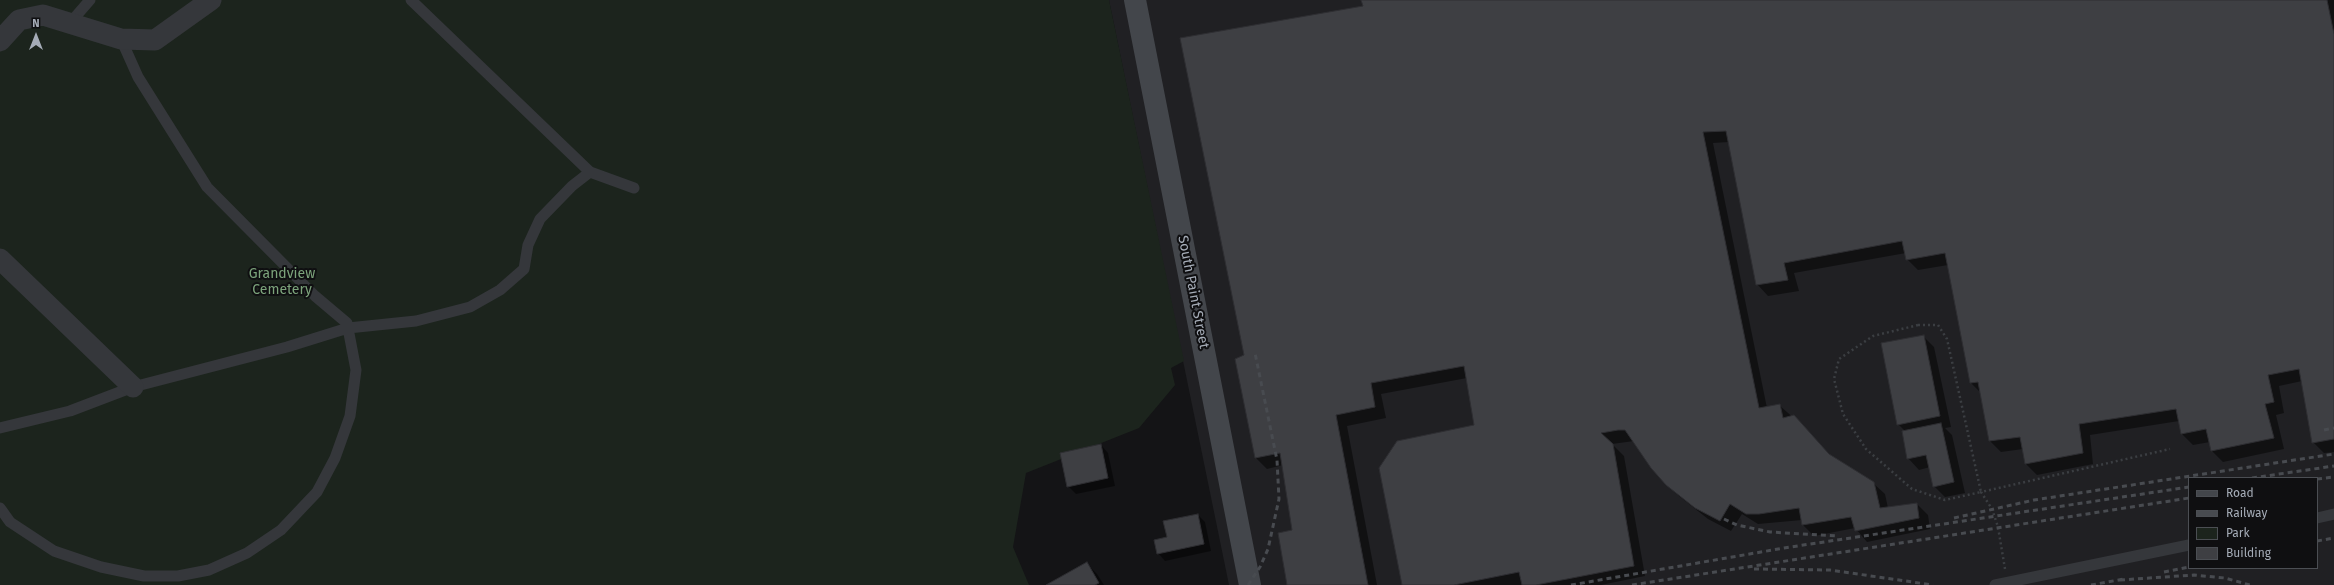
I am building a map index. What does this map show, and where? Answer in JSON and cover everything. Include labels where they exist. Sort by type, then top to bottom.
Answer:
[{"type":"main road","name":"South Paint Street","points":[[1135,0],[1250,585]]},
{"type":"street","points":[[0,41],[19,20],[43,15],[121,39],[155,40],[210,0]]},
{"type":"street","points":[[0,259],[134,387]]},
{"type":"lane","points":[[70,23],[90,0]]},
{"type":"lane","points":[[411,0],[590,172],[634,188]]},
{"type":"lane","points":[[0,508],[10,522],[54,551],[101,567],[144,576],[178,576],[209,570],[247,553],[281,530],[317,492],[335,458],[350,416],[356,370],[347,322],[315,296],[207,187],[138,77],[121,39]]},
{"type":"lane","points":[[0,428],[70,411],[134,387],[287,347],[348,328],[424,319],[470,307],[500,290],[524,269],[528,245],[540,219],[572,186],[590,172]]},
{"type":"lane","points":[[2318,518],[2334,514]]},
{"type":"lane","points":[[1995,585],[2188,545]]},
{"type":"path","points":[[2008,582],[1998,527],[1992,509],[1982,492],[1947,339],[1938,325],[1918,325],[1873,336],[1838,359],[1834,378],[1842,414],[1866,449],[1912,489],[1945,500],[1982,492],[2170,449]]},
{"type":"shaded area","points":[[1109,0],[2334,0],[2334,585],[1229,585]]},
{"type":"green space","name":"Grandview Cemetery","points":[[0,0],[1109,0],[1184,361],[1171,368],[1175,385],[1139,428],[1026,473],[1013,547],[1029,585],[0,585]]},
{"type":"building","points":[[1361,0],[2327,0],[2334,34],[2334,439],[2312,443],[2299,369],[2268,375],[2274,402],[2265,404],[2274,438],[2211,451],[2206,429],[2181,434],[2176,409],[2079,424],[2083,453],[2025,464],[2020,437],[1989,441],[1978,382],[1970,383],[1945,253],[1906,260],[1902,241],[1784,263],[1788,280],[1756,285],[1726,131],[1703,132],[1759,408],[1780,404],[1783,418],[1794,415],[1829,454],[1874,482],[1880,508],[1917,503],[1919,518],[1855,531],[1851,517],[1802,525],[1799,508],[1759,514],[1746,514],[1730,504],[1720,521],[1695,508],[1666,485],[1651,468],[1625,430],[1618,430],[1601,433],[1613,444],[1634,566],[1536,585],[1522,585],[1519,572],[1454,585],[1402,585],[1379,468],[1397,441],[1474,425],[1464,366],[1371,383],[1375,407],[1336,415],[1368,585],[1287,585],[1278,533],[1292,530],[1280,453],[1255,458],[1235,359],[1244,355],[1180,38],[1363,6]]},
{"type":"building","points":[[1924,335],[1940,416],[1897,425],[1881,343]]},
{"type":"building","points":[[1941,423],[1954,482],[1933,487],[1926,455],[1907,459],[1902,431]]},
{"type":"building","points":[[1101,444],[1108,478],[1067,487],[1060,453]]},
{"type":"building","points":[[1198,514],[1204,544],[1157,554],[1154,540],[1167,537],[1163,521]]},
{"type":"building","points":[[1087,562],[1099,583],[1095,585],[1046,585]]},
{"type":"railway","points":[[1248,585],[1260,567],[1268,549],[1279,499],[1277,460],[1255,353]]},
{"type":"railway","points":[[2324,430],[2334,428]]},
{"type":"railway","points":[[1954,518],[2034,500],[2334,454]]},
{"type":"railway","points":[[2259,477],[2334,466]]},
{"type":"railway","points":[[2318,479],[2334,477]]},
{"type":"railway","points":[[1571,585],[1784,548],[2188,487]]},
{"type":"railway","points":[[1632,585],[2188,498]]},
{"type":"railway","points":[[1724,519],[1737,525],[1770,532],[1838,536]]},
{"type":"railway","points":[[2318,541],[2334,538]]},
{"type":"railway","points":[[2164,572],[2188,567]]},
{"type":"railway","points":[[1754,569],[1830,570],[1933,585]]},
{"type":"railway","points":[[2120,580],[2194,575],[2225,578],[2250,585]]},
{"type":"railway","points":[[2091,585],[2124,579]]}]
